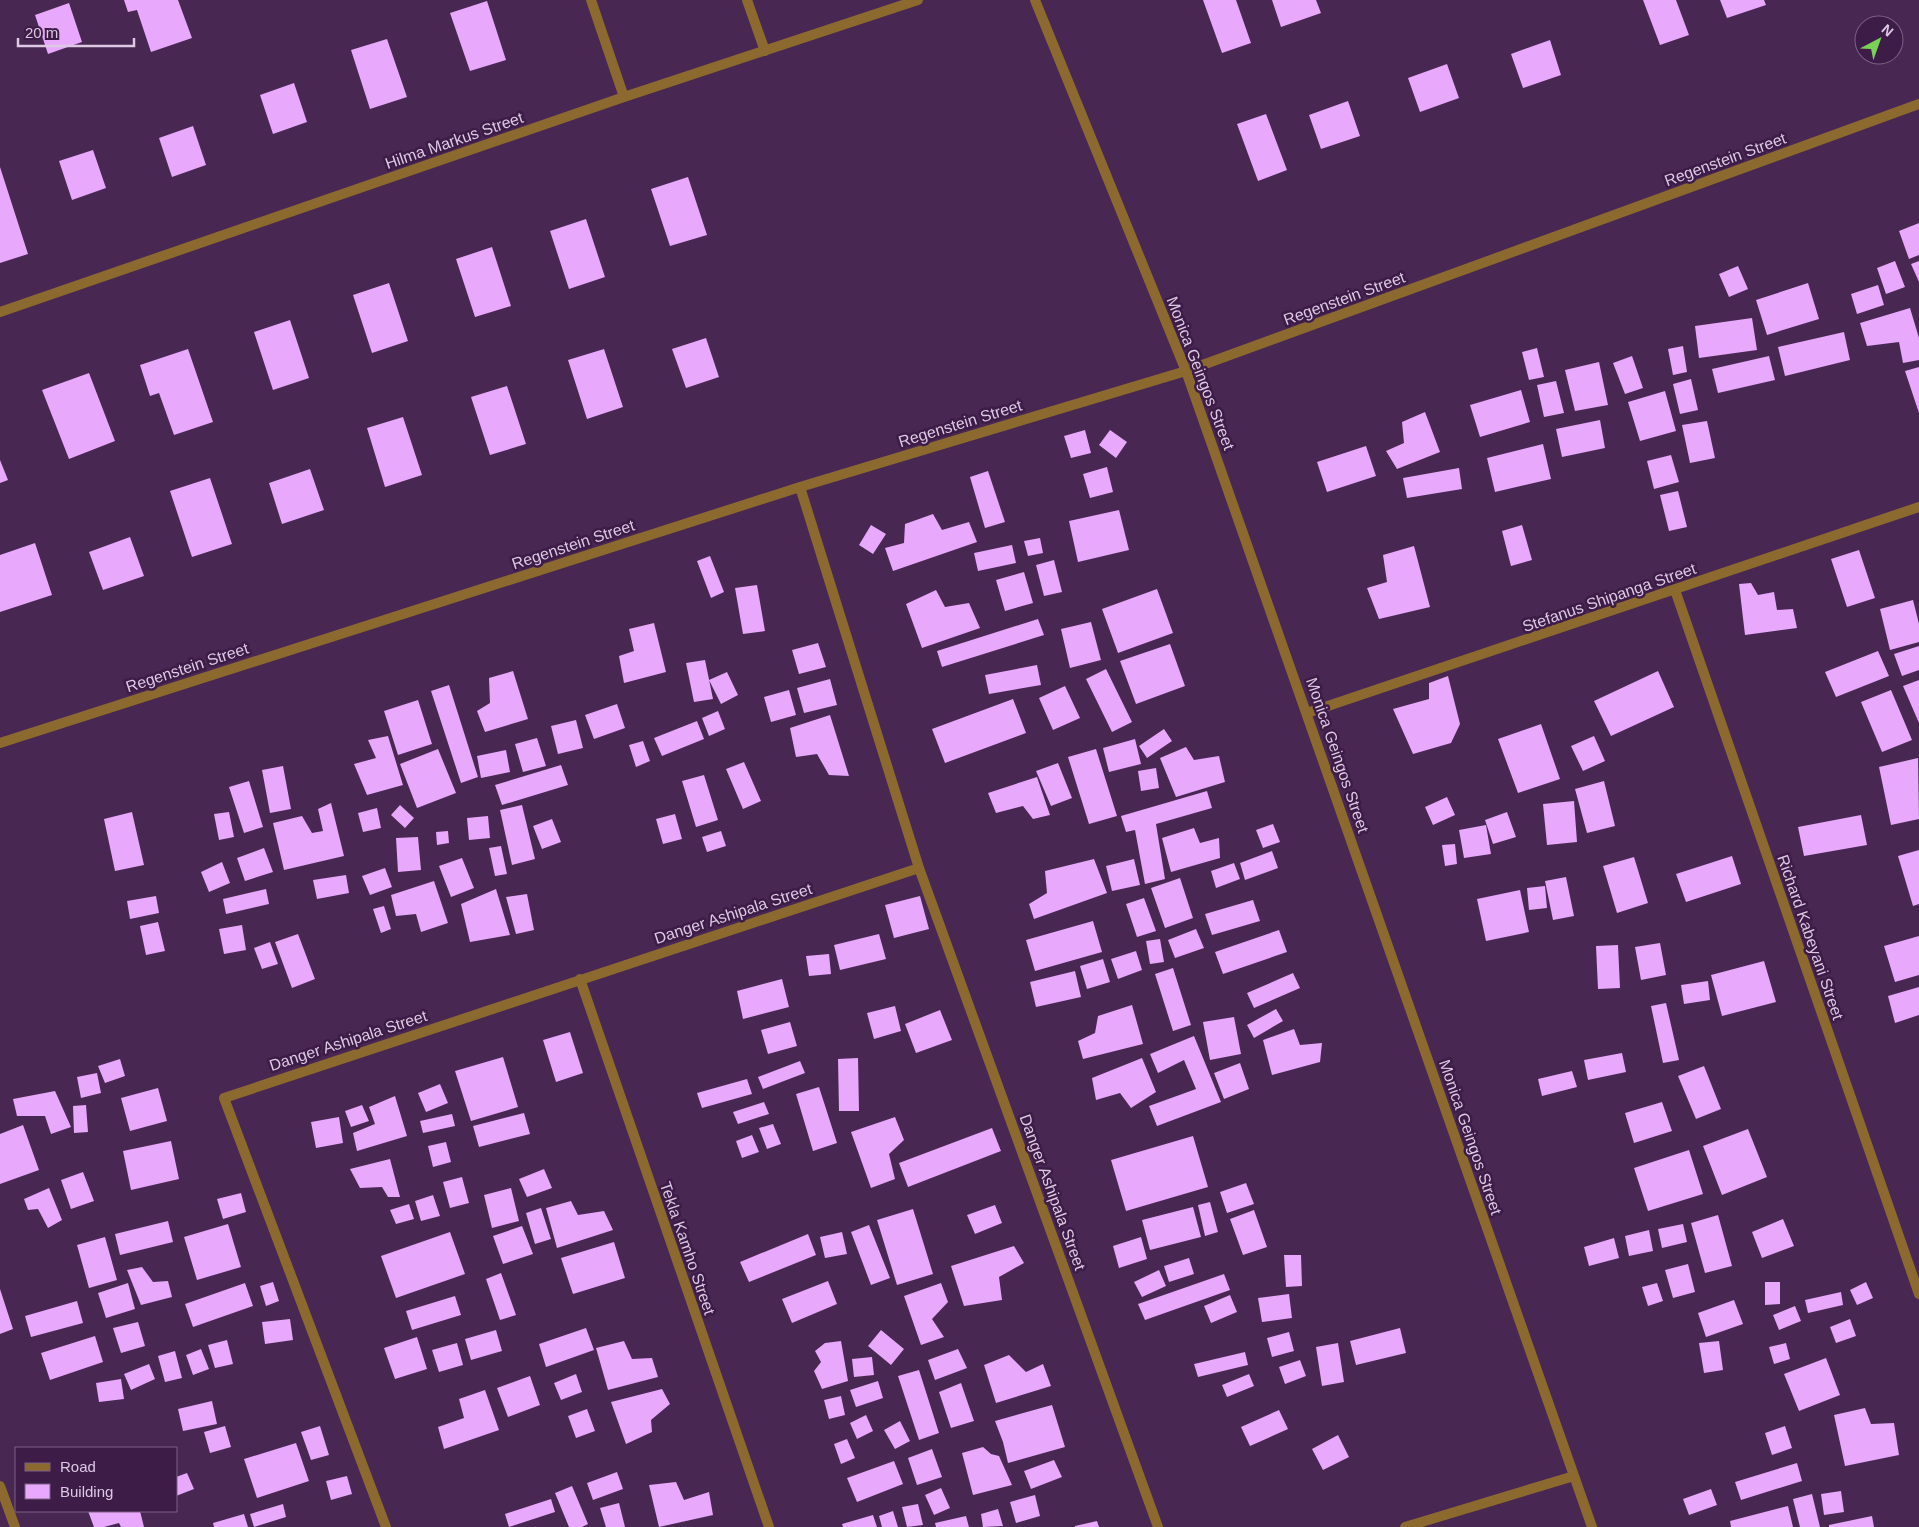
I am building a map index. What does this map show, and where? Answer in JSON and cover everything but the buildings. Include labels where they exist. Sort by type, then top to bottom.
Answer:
[{"type":"street","points":[[591,0],[624,97]]},
{"type":"street","points":[[747,0],[765,51]]},
{"type":"street","name":"Hilma Markus Street","points":[[0,312],[624,97],[918,0]]},
{"type":"street","name":"Monica Geingos Street","points":[[1035,0],[1186,371],[1592,1527]]},
{"type":"street","name":"Regenstein Street","points":[[0,743],[800,487],[1186,371],[1919,104]]},
{"type":"street","name":"Danger Ashipala Street","points":[[800,487],[919,868],[1158,1527]]},
{"type":"street","name":"Stefanus Shipanga Street","points":[[1307,713],[1919,507]]},
{"type":"street","name":"Richard Kabeyani Street","points":[[1675,590],[1919,1294]]},
{"type":"street","name":"Danger Ashipala Street","points":[[386,1527],[224,1098],[919,868]]},
{"type":"street","name":"Tekla Kamho Street","points":[[580,979],[768,1527]]},
{"type":"street","points":[[1405,1527],[1574,1476]]},
{"type":"street","points":[[0,1486],[14,1527]]}]
